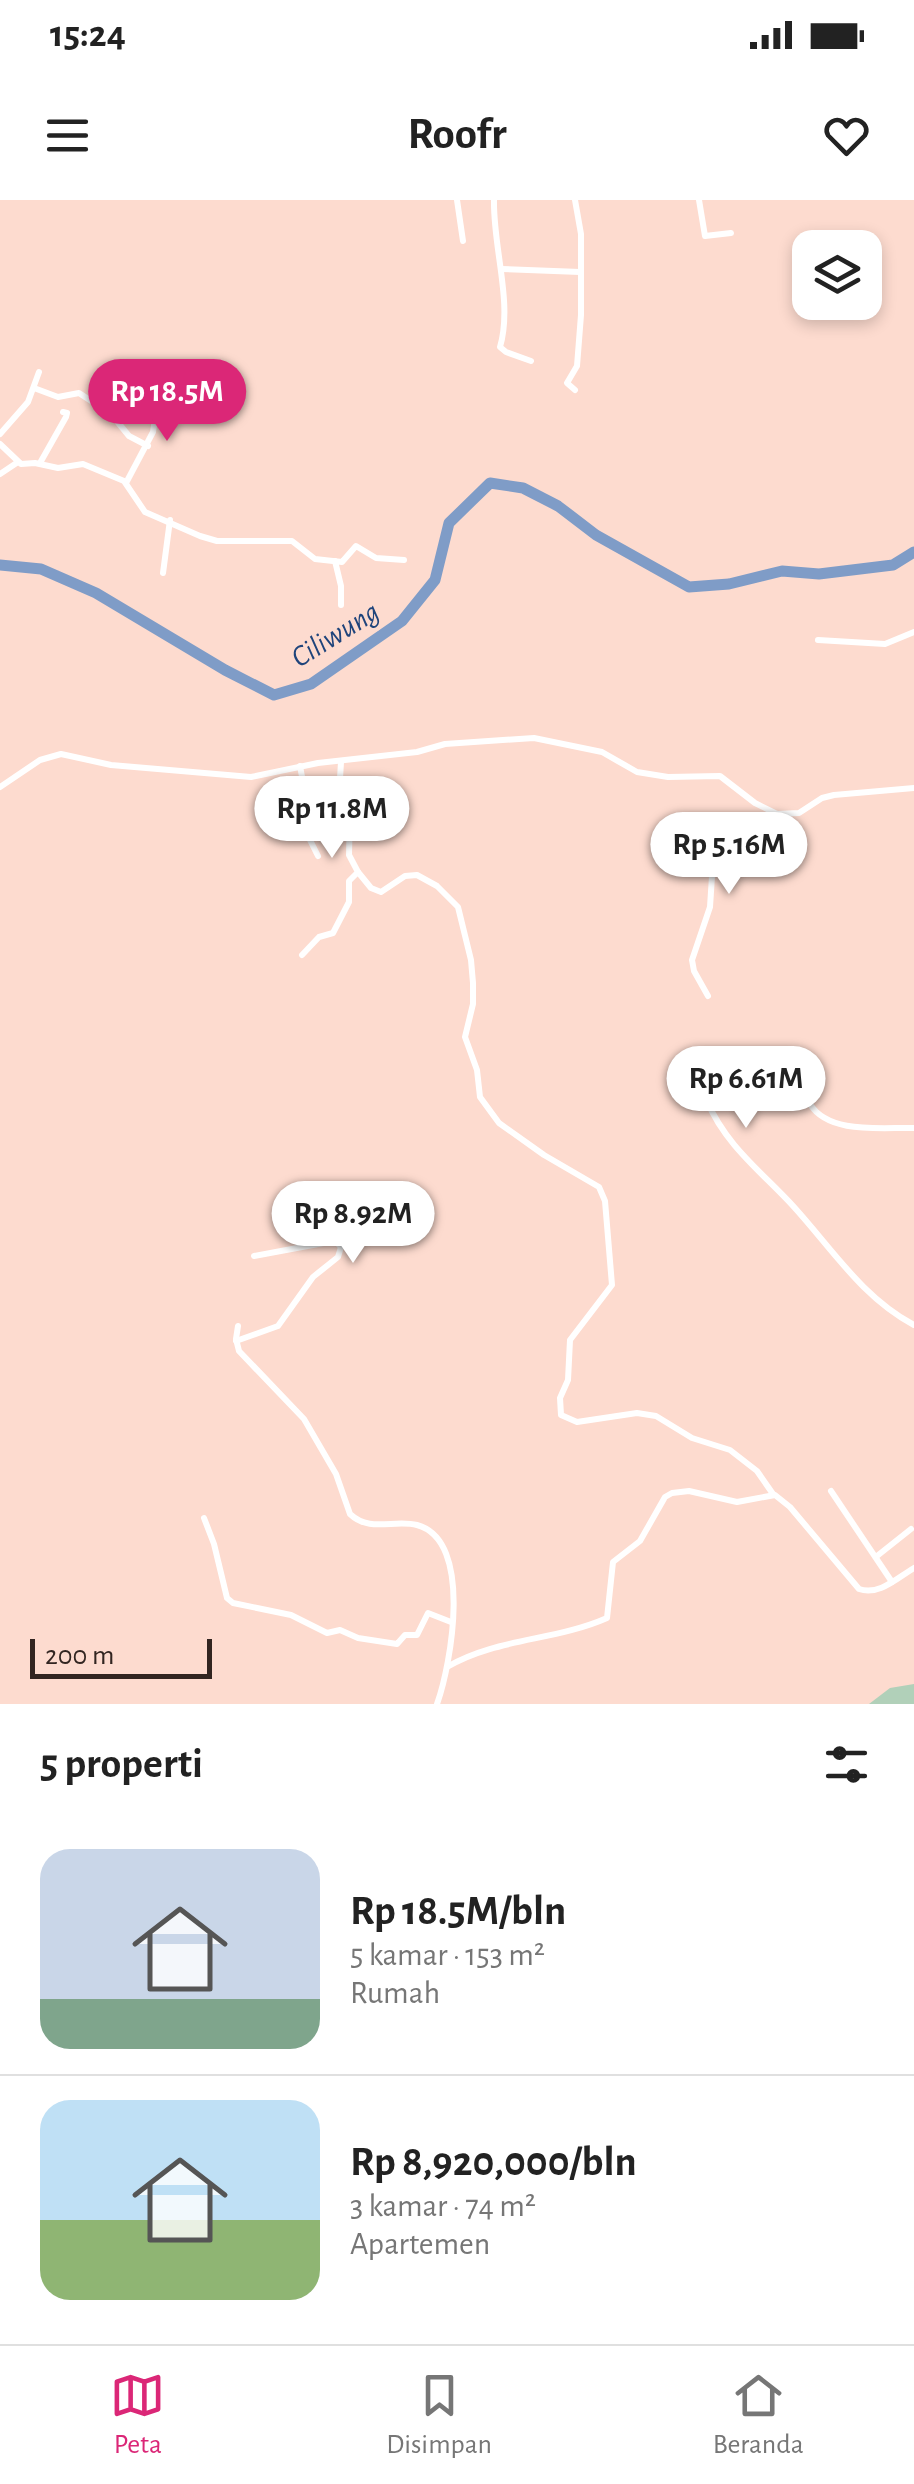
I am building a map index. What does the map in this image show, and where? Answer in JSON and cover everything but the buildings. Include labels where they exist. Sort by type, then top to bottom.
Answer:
[{"type":"street","points":[[457,200],[463,241]]},
{"type":"street","points":[[494,200],[504,326],[500,347],[531,362]]},
{"type":"street","points":[[575,200],[581,234],[578,362],[567,382],[575,390]]},
{"type":"street","points":[[699,200],[704,236],[730,233]]},
{"type":"street","points":[[501,269],[580,272]]},
{"type":"street","points":[[0,434],[21,412],[39,372]]},
{"type":"street","points":[[34,388],[58,397],[79,393],[111,414],[130,436],[148,446]]},
{"type":"street","points":[[126,483],[148,446],[159,392]]},
{"type":"street","points":[[40,464],[66,418],[64,412]]},
{"type":"street","points":[[0,444],[18,462]]},
{"type":"street","points":[[0,474],[18,462],[58,468],[83,464],[126,483],[142,510],[217,541],[292,541],[311,558],[335,561],[345,560],[349,550],[356,546],[380,559],[404,560]]},
{"type":"street","points":[[163,573],[170,520]]},
{"type":"street","points":[[335,561],[341,605]]},
{"type":"street","points":[[818,640],[885,644],[914,632]]},
{"type":"street","points":[[0,787],[40,760],[61,754],[116,766],[154,766],[242,777],[467,741],[538,738],[599,751],[635,772],[668,777],[720,776],[755,803],[777,814],[797,814],[834,794],[914,788]]},
{"type":"street","points":[[341,762],[339,795],[349,810],[349,855],[358,872],[371,888],[381,892],[404,876],[417,875],[433,883],[462,916],[471,960],[473,1000],[464,1034],[480,1097],[497,1121],[593,1182],[604,1197],[612,1285],[570,1340],[568,1380],[560,1402],[562,1416],[580,1422],[637,1413],[656,1416],[689,1437],[726,1448],[757,1471],[859,1589],[877,1590],[914,1568]]},
{"type":"street","points":[[300,766],[301,822],[318,856]]},
{"type":"street","points":[[708,996],[692,960],[709,913],[713,861],[730,844],[777,814]]},
{"type":"street","points":[[302,956],[318,939],[333,933],[349,902],[349,881],[358,872]]},
{"type":"street","points":[[914,1128],[828,1121],[815,1111],[794,1074],[776,1062],[758,1064],[712,1092],[707,1101],[746,1162],[796,1210],[877,1300],[914,1326]]},
{"type":"street","points":[[236,1341],[278,1326],[313,1277],[338,1257],[341,1247],[329,1242],[254,1256]]},
{"type":"street","points":[[238,1326],[236,1341],[244,1359],[306,1424],[336,1474],[344,1503],[354,1518],[367,1524],[416,1525],[431,1532],[441,1543],[452,1579],[451,1622],[447,1667],[437,1704]]},
{"type":"street","points":[[447,1667],[478,1651],[607,1618],[613,1562],[640,1541],[669,1494],[690,1491],[737,1502],[773,1494]]},
{"type":"street","points":[[831,1491],[892,1582]]},
{"type":"street","points":[[204,1518],[232,1604],[291,1615],[327,1633],[340,1630],[390,1644],[397,1644],[405,1635],[417,1635],[428,1613],[451,1622]]},
{"type":"street","points":[[877,1556],[911,1529]]},
{"type":"green space","points":[[914,1684],[914,1704],[869,1704],[890,1688]]},
{"type":"waterway","name":"Ciliwung","points":[[0,565],[41,569],[96,593],[274,695],[311,684],[402,621],[435,580],[449,523],[490,483],[523,488],[558,506],[596,535],[689,587],[729,584],[782,571],[819,574],[893,565],[914,552]]}]
